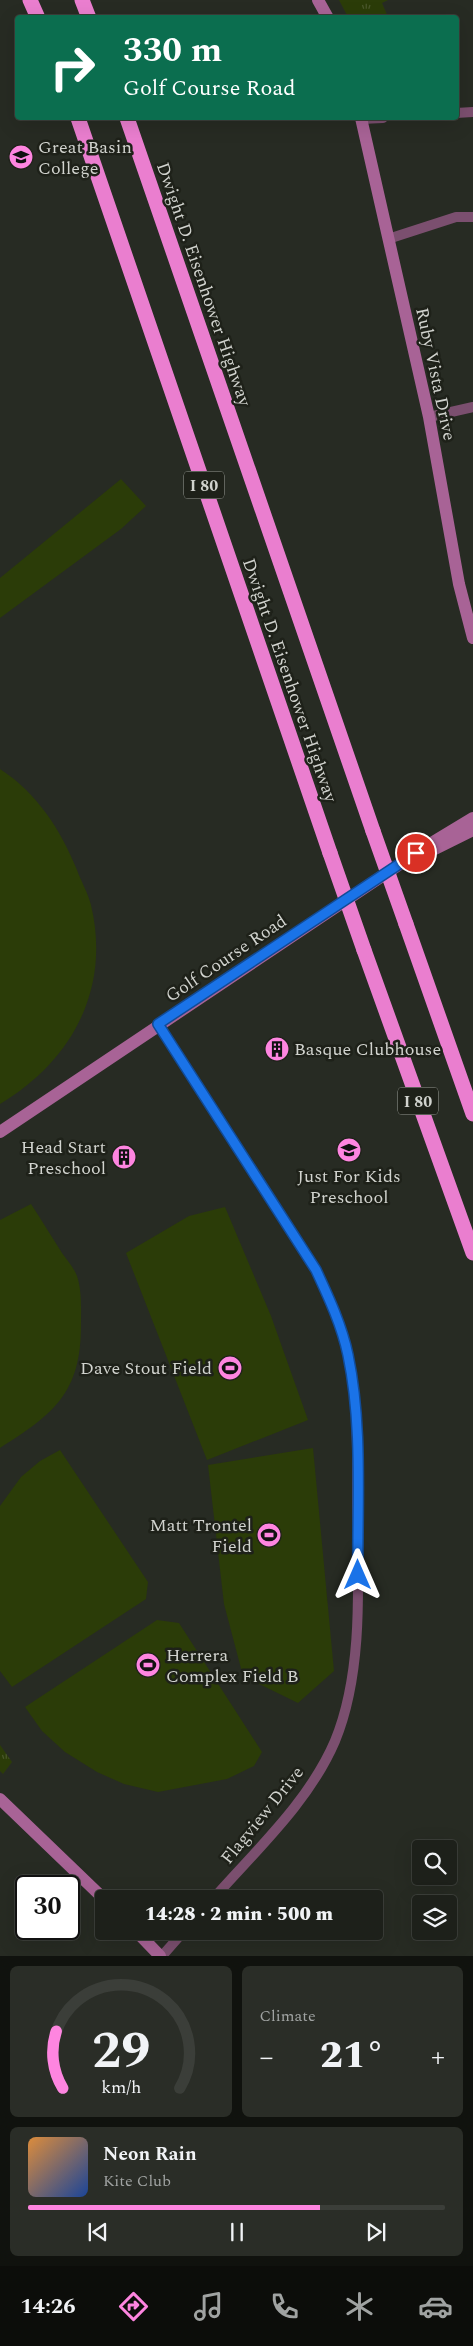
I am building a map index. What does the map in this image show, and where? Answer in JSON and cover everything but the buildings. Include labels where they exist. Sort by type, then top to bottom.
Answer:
[{"type":"highway","points":[[30,0],[37,15]]},
{"type":"highway","points":[[82,0],[88,15]]},
{"type":"highway","name":"Dwight D. Eisenhower Highway","points":[[79,120],[330,853],[473,1252]]},
{"type":"highway","name":"Dwight D. Eisenhower Highway","points":[[128,120],[473,1114]]},
{"type":"street","points":[[318,0],[326,15]]},
{"type":"street","points":[[459,113],[473,112]]},
{"type":"street","name":"Ruby Vista Drive","points":[[361,120],[429,417],[459,584],[473,638]]},
{"type":"street","points":[[388,239],[456,217],[473,217]]},
{"type":"street","points":[[429,417],[473,407]]},
{"type":"street","name":"Golf Course Road","points":[[0,1132],[158,1024],[401,863],[473,818]]},
{"type":"street","points":[[401,863],[437,849],[473,830]]},
{"type":"street","name":"Flagview Drive","points":[[158,1024],[316,1270],[334,1308],[348,1354],[356,1404],[358,1575],[353,1682],[345,1714],[334,1742],[305,1792],[221,1890]]},
{"type":"street","points":[[0,1799],[95,1890]]},
{"type":"street","points":[[145,1940],[161,1956],[176,1940]]},
{"type":"green space","points":[[339,0],[388,0],[382,3],[387,15],[347,15]]},
{"type":"green space","points":[[121,479],[146,506],[121,529],[0,618],[0,578]]},
{"type":"green space","points":[[0,769],[25,789],[55,827],[71,855],[90,901],[96,936],[95,965],[90,994],[80,1020],[66,1044],[47,1067],[25,1087],[0,1104]]},
{"type":"green space","points":[[31,1204],[77,1276],[81,1300],[80,1348],[70,1385],[61,1399],[35,1424],[0,1448],[0,1220]]},
{"type":"green space","name":"Dave Stout Field","points":[[225,1207],[271,1316],[308,1420],[207,1460],[126,1253],[189,1216]]},
{"type":"green space","name":"Matt Trontel Field","points":[[313,1448],[334,1671],[298,1703],[243,1676],[224,1604],[208,1465]]},
{"type":"green space","points":[[60,1450],[148,1582],[146,1599],[12,1687],[0,1671],[0,1506],[21,1477],[40,1461]]},
{"type":"green space","name":"Herrera Complex Field B","points":[[157,1620],[179,1623],[262,1752],[254,1766],[227,1779],[158,1792],[124,1784],[97,1772],[65,1752],[42,1731],[25,1707]]},
{"type":"green space","points":[[0,1745],[12,1762],[3,1774],[0,1771]]},
{"type":"place","name":"Great Basin College","points":[[21,157]]},
{"type":"place","name":"Basque Clubhouse","points":[[277,1049]]},
{"type":"place","name":"Just For Kids Preschool","points":[[349,1150]]},
{"type":"place","name":"Head Start Preschool","points":[[124,1157]]},
{"type":"place","name":"Dave Stout Field","points":[[230,1368]]},
{"type":"place","name":"Matt Trontel Field","points":[[269,1535]]},
{"type":"place","name":"Herrera Complex Field B","points":[[148,1665]]},
{"type":"route","points":[[358,1575],[356,1404],[348,1354],[334,1308],[316,1270],[158,1024],[416,853]]}]
